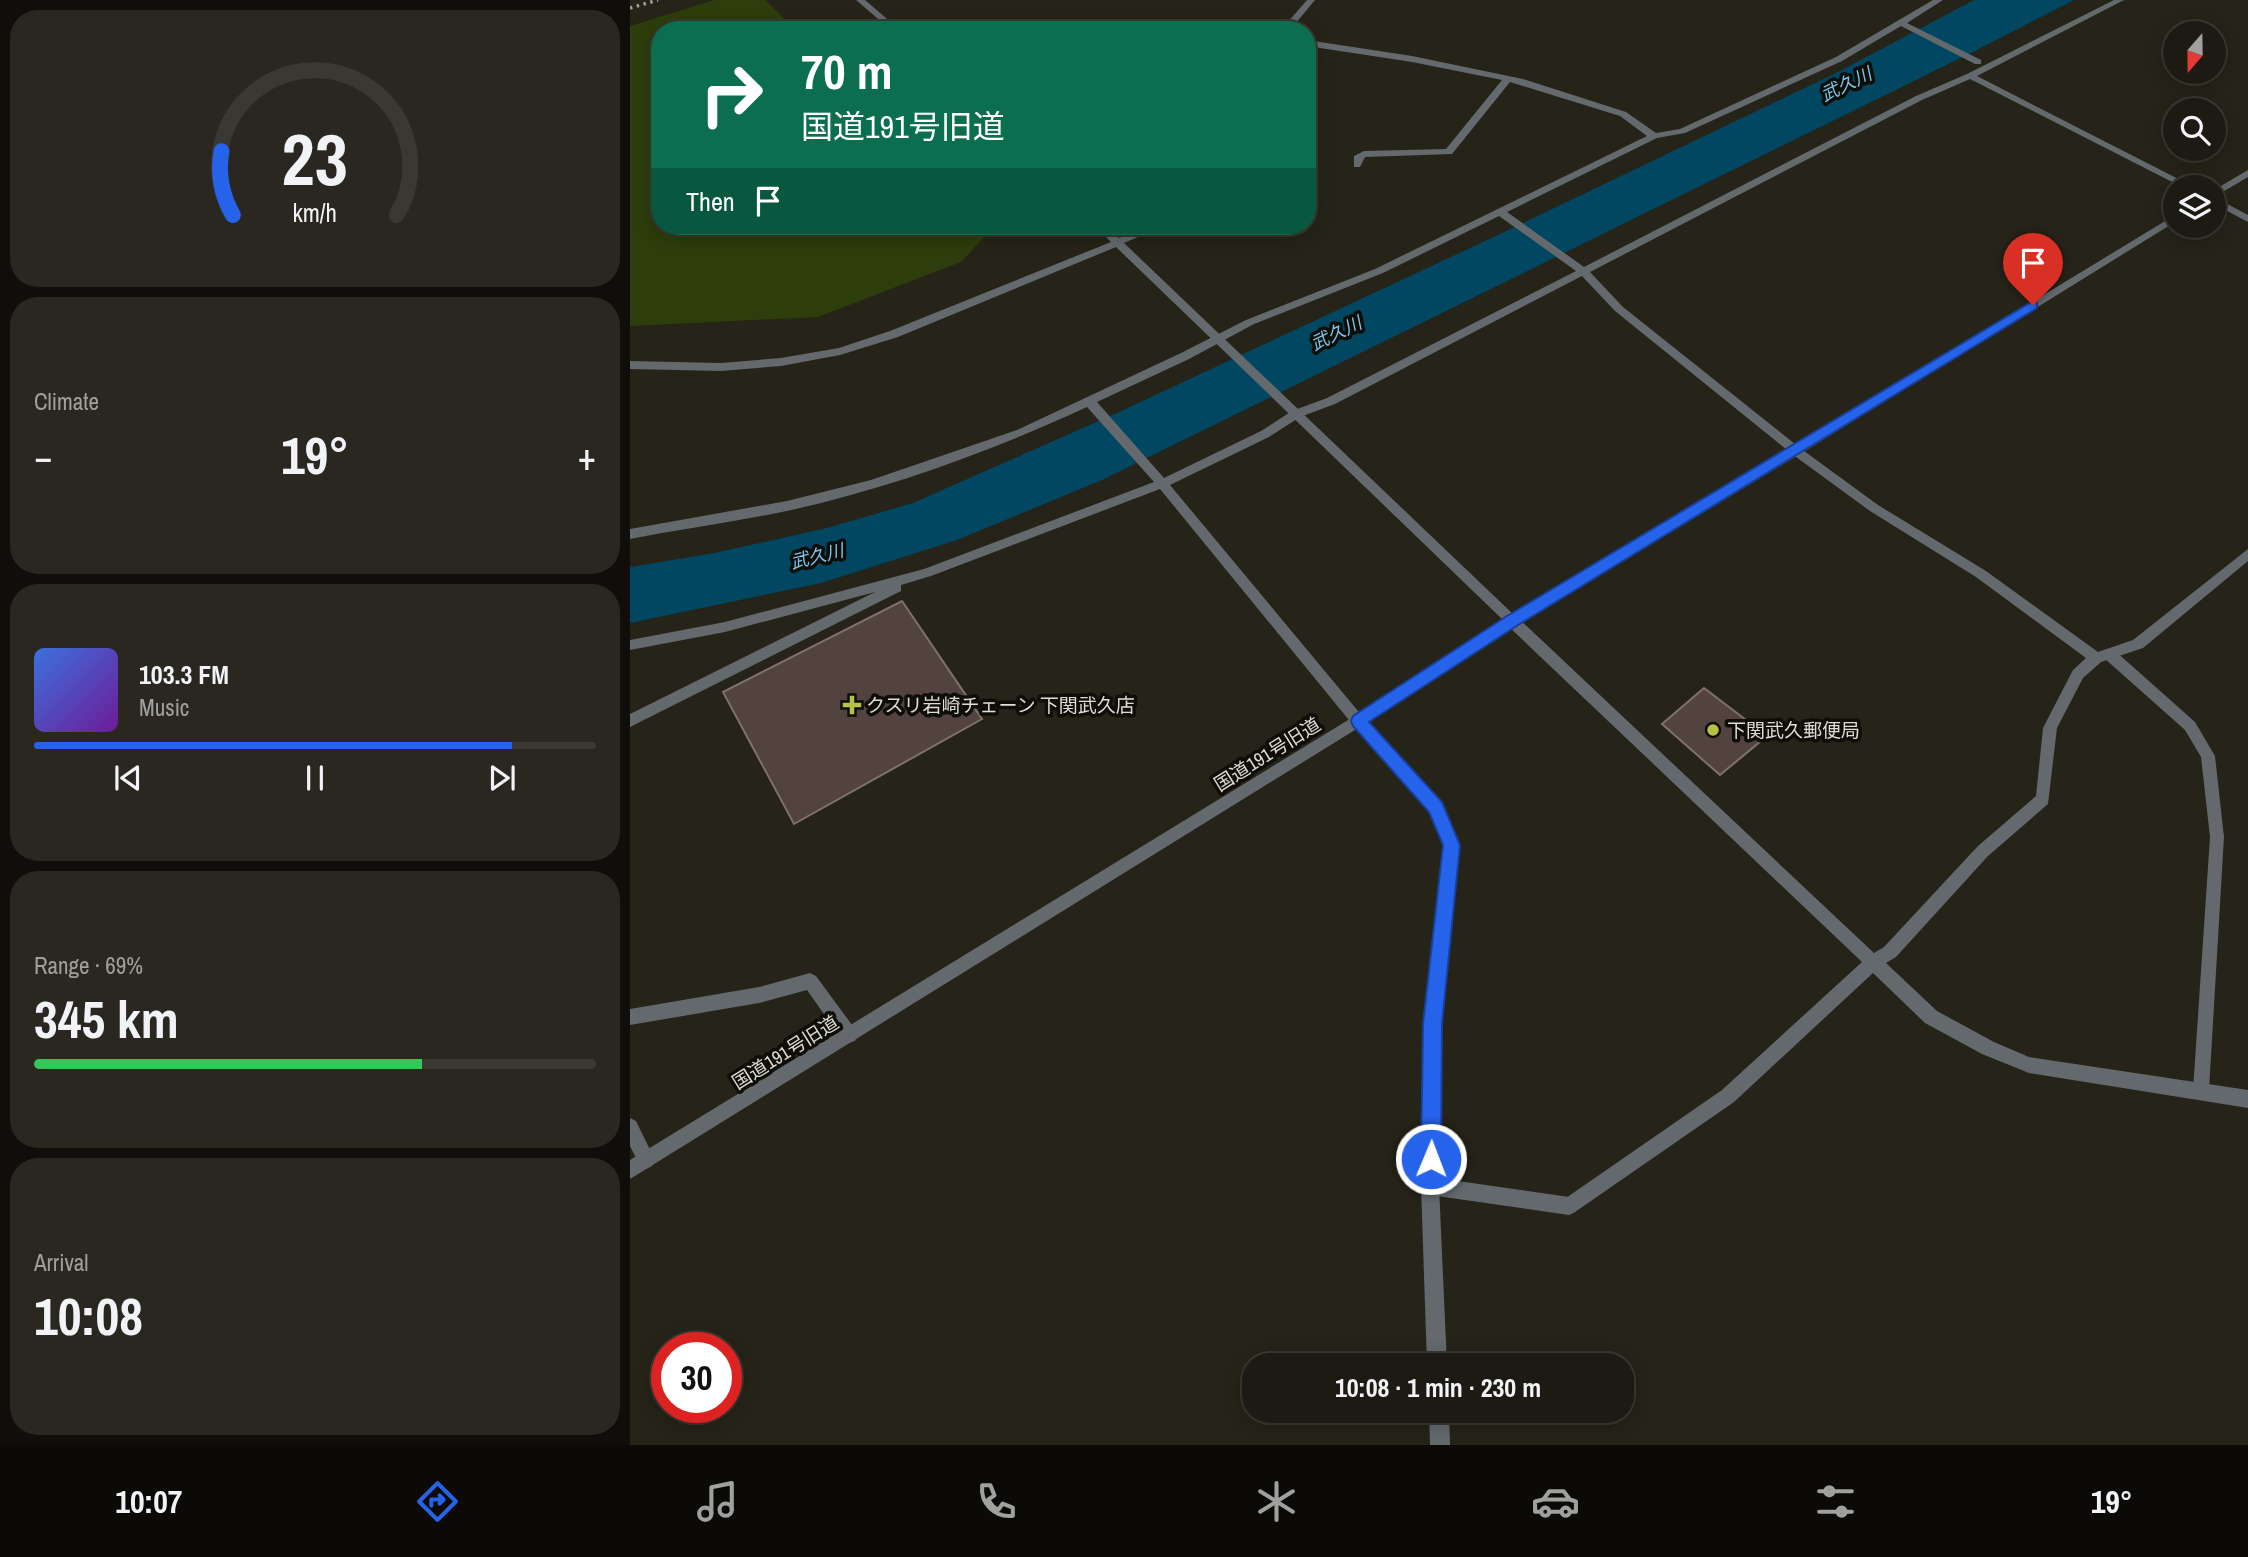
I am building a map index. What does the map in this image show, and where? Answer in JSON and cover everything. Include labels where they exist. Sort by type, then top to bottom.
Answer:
[{"type":"street","points":[[860,0],[884,21]]},
{"type":"street","points":[[1293,21],[1311,0]]},
{"type":"street","points":[[630,534],[787,506],[873,484],[1021,433],[1092,405],[1185,356],[1379,271],[1654,136],[1682,131],[1818,69],[1902,24],[1939,0]]},
{"type":"street","points":[[630,721],[926,572],[1158,480],[1265,434],[1296,414],[1331,401],[1579,268],[2120,0]]},
{"type":"street","points":[[1902,24],[1978,62]]},
{"type":"street","points":[[1316,44],[1412,59],[1507,79],[1623,114],[1654,136]]},
{"type":"street","points":[[1970,76],[2165,175]]},
{"type":"street","points":[[1357,165],[1359,156],[1363,154],[1449,152],[1507,79]]},
{"type":"street","points":[[2226,187],[2248,173]]},
{"type":"street","points":[[2226,207],[2248,219]]},
{"type":"street","points":[[1499,211],[1579,268],[1619,309],[1796,451],[1874,508],[1981,574],[2103,656],[2190,726],[2208,756],[2217,837],[2201,1090]]},
{"type":"street","name":"国道191号旧道","points":[[630,1170],[1359,721],[1513,621],[2163,225]]},
{"type":"street","points":[[1109,235],[1931,1017],[1988,1048],[2029,1065],[2248,1099]]},
{"type":"street","points":[[630,365],[721,366],[781,362],[840,351],[894,334],[1138,235]]},
{"type":"street","points":[[1092,405],[1436,808],[1451,845],[1432,1024],[1430,1186],[1437,1353]]},
{"type":"street","points":[[1430,1186],[1569,1206],[1728,1096],[1873,962],[1890,951],[1983,851],[2043,799],[2050,728],[2078,674],[2103,656],[2138,644],[2248,554]]},
{"type":"street","points":[[630,645],[736,625],[926,572]]},
{"type":"street","points":[[630,1017],[759,995],[810,981],[849,1035]]},
{"type":"street","points":[[630,1127],[646,1160]]},
{"type":"street","points":[[1439,1423],[1440,1445]]},
{"type":"green space","points":[[714,0],[765,0],[787,21],[651,21],[651,235],[986,235],[961,262],[818,317],[630,326],[630,26]]},
{"type":"water","name":"武久川","points":[[1974,0],[2074,0],[1102,480],[957,540],[821,583],[630,623],[630,567],[714,553],[827,528],[913,503],[1119,412],[1500,234],[1836,73]]},
{"type":"building","name":"クスリ岩崎チェーン 下関武久店","points":[[902,601],[982,719],[794,824],[723,692]]},
{"type":"building","points":[[1704,688],[1767,736],[1720,775],[1662,724]]},
{"type":"railway","points":[[630,8],[658,0]]},
{"type":"place","name":"クスリ岩崎チェーン 下関武久店","points":[[852,705]]},
{"type":"place","name":"下関武久郵便局","points":[[1713,730]]},
{"type":"route","points":[[1431,1159],[1432,1024],[1451,845],[1436,808],[1359,721],[1513,621],[2033,305]]}]
